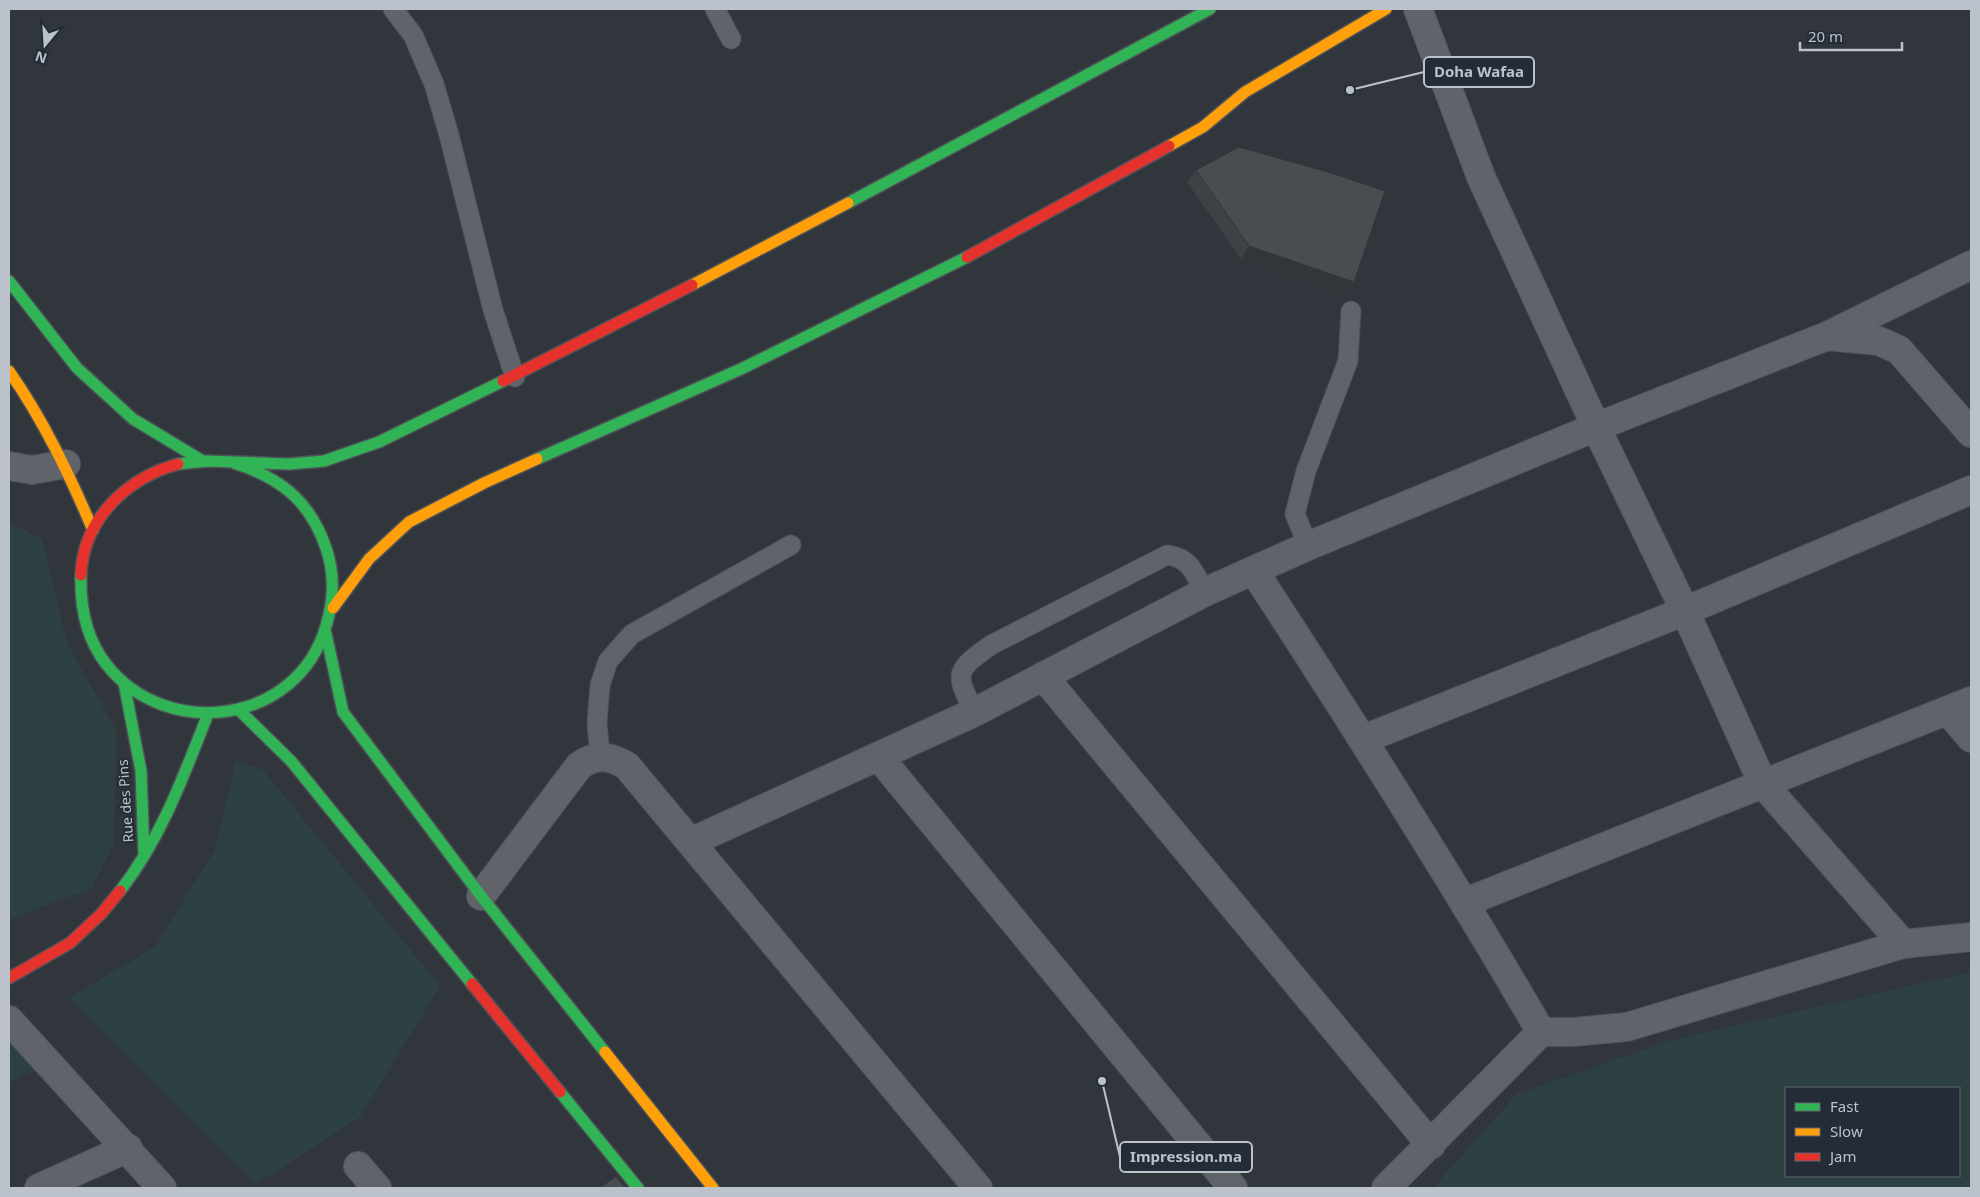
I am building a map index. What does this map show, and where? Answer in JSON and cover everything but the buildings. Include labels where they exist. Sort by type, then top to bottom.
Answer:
[{"type":"street","points":[[234,463],[265,473],[292,492],[313,516],[328,545],[335,576],[333,608],[326,634],[312,660],[292,682],[267,700],[239,710],[208,714],[164,706],[124,683],[101,656],[92,641],[83,615],[80,588],[82,561],[93,530],[112,502],[137,480],[168,466],[201,460],[234,463],[319,462],[376,444],[515,377],[938,155],[1210,9]]},
{"type":"street","points":[[333,608],[370,559],[409,522],[484,483],[741,369],[984,248],[1203,127],[1245,92],[1386,9]]},
{"type":"street","points":[[1418,9],[1481,177],[1596,426],[1685,611],[1763,784],[1903,944]]},
{"type":"street","points":[[691,842],[975,712],[1205,592],[1308,546],[1596,426],[1826,336],[1971,265]]},
{"type":"street","points":[[9,281],[77,368],[132,420],[201,460]]},
{"type":"street","points":[[1826,336],[1879,341],[1899,350],[1971,433]]},
{"type":"street","points":[[9,371],[33,404],[66,464],[93,530]]},
{"type":"street","points":[[9,466],[32,470],[66,464]]},
{"type":"street","points":[[1364,739],[1685,611],[1971,490]]},
{"type":"street","points":[[1254,571],[1364,739],[1466,902],[1541,1032]]},
{"type":"street","points":[[326,634],[343,712],[481,896],[713,1188]]},
{"type":"street","points":[[1043,676],[1432,1145]]},
{"type":"street","name":"Rue des Pins","points":[[124,683],[141,771],[144,859]]},
{"type":"street","points":[[1466,902],[1959,706],[1971,738]]},
{"type":"street","points":[[239,710],[291,762],[638,1188]]},
{"type":"street","name":"Rue des Pins","points":[[9,978],[76,938],[120,894],[144,859],[187,768],[208,714]]},
{"type":"street","points":[[481,896],[579,766],[588,759],[600,756],[614,758],[627,766],[978,1188]]},
{"type":"street","points":[[879,757],[1233,1188]]},
{"type":"street","points":[[1386,1188],[1432,1145],[1541,1032],[1573,1032],[1627,1027],[1903,944],[1971,937]]},
{"type":"street","points":[[9,1020],[128,1148],[162,1188]]},
{"type":"street","points":[[38,1188],[128,1148]]},
{"type":"street","points":[[358,1166],[377,1188]]},
{"type":"lane","points":[[394,9],[414,35],[434,84],[449,135],[493,310],[515,377]]},
{"type":"lane","points":[[715,9],[730,39]]},
{"type":"lane","points":[[1308,546],[1294,514],[1306,471],[1348,362],[1351,312]]},
{"type":"lane","points":[[600,756],[597,723],[600,685],[608,661],[632,634],[791,545]]},
{"type":"lane","points":[[975,712],[965,695],[960,676],[965,664],[991,645],[1167,555],[1180,557],[1190,565],[1205,592]]},
{"type":"green space","points":[[9,522],[42,539],[67,643],[116,730],[114,843],[91,889],[9,919]]},
{"type":"green space","points":[[236,761],[263,770],[440,986],[360,1117],[256,1184],[69,998],[155,947],[215,850]]},
{"type":"green space","points":[[1971,972],[1971,1188],[1433,1188],[1517,1094],[1672,1040]]},
{"type":"green space","points":[[9,1036],[50,1063],[9,1082]]},
{"type":"traffic: fast","points":[[848,203],[1210,9]]},
{"type":"traffic: fast","points":[[537,459],[741,369],[967,257]]},
{"type":"traffic: fast","points":[[9,281],[77,368],[133,419],[201,460]]},
{"type":"traffic: fast","points":[[178,464],[208,461],[289,464],[324,461],[379,442],[503,381]]},
{"type":"traffic: fast","points":[[81,575],[83,610],[89,633],[99,654],[106,664],[132,689],[162,705],[195,712],[228,711],[260,702],[288,684],[311,659],[326,626],[332,597],[332,577],[329,558],[319,531],[302,504],[280,484],[251,469],[234,463]]},
{"type":"traffic: fast","points":[[326,634],[343,712],[481,896],[605,1052]]},
{"type":"traffic: fast","points":[[124,683],[141,771],[144,855]]},
{"type":"traffic: fast","points":[[239,710],[291,761],[472,984]]},
{"type":"traffic: fast","points":[[120,891],[135,871],[160,828],[208,714]]},
{"type":"traffic: fast","points":[[560,1092],[638,1188]]},
{"type":"traffic: slow","points":[[1169,146],[1203,127],[1245,92],[1386,9]]},
{"type":"traffic: slow","points":[[692,285],[848,203]]},
{"type":"traffic: slow","points":[[9,371],[34,409],[55,448],[93,530]]},
{"type":"traffic: slow","points":[[333,608],[369,559],[409,522],[484,483],[537,459]]},
{"type":"traffic: slow","points":[[605,1052],[713,1188]]},
{"type":"traffic: jam","points":[[967,257],[1169,146]]},
{"type":"traffic: jam","points":[[503,381],[692,285]]},
{"type":"traffic: jam","points":[[81,575],[84,555],[90,536],[99,519],[111,504],[142,479],[159,470],[178,464]]},
{"type":"traffic: jam","points":[[9,978],[70,943],[101,914],[120,891]]},
{"type":"traffic: jam","points":[[472,984],[560,1092]]},
{"type":"place","name":"Doha Wafaa","points":[[1350,90]]},
{"type":"place","name":"Impression.ma","points":[[1102,1081]]}]
